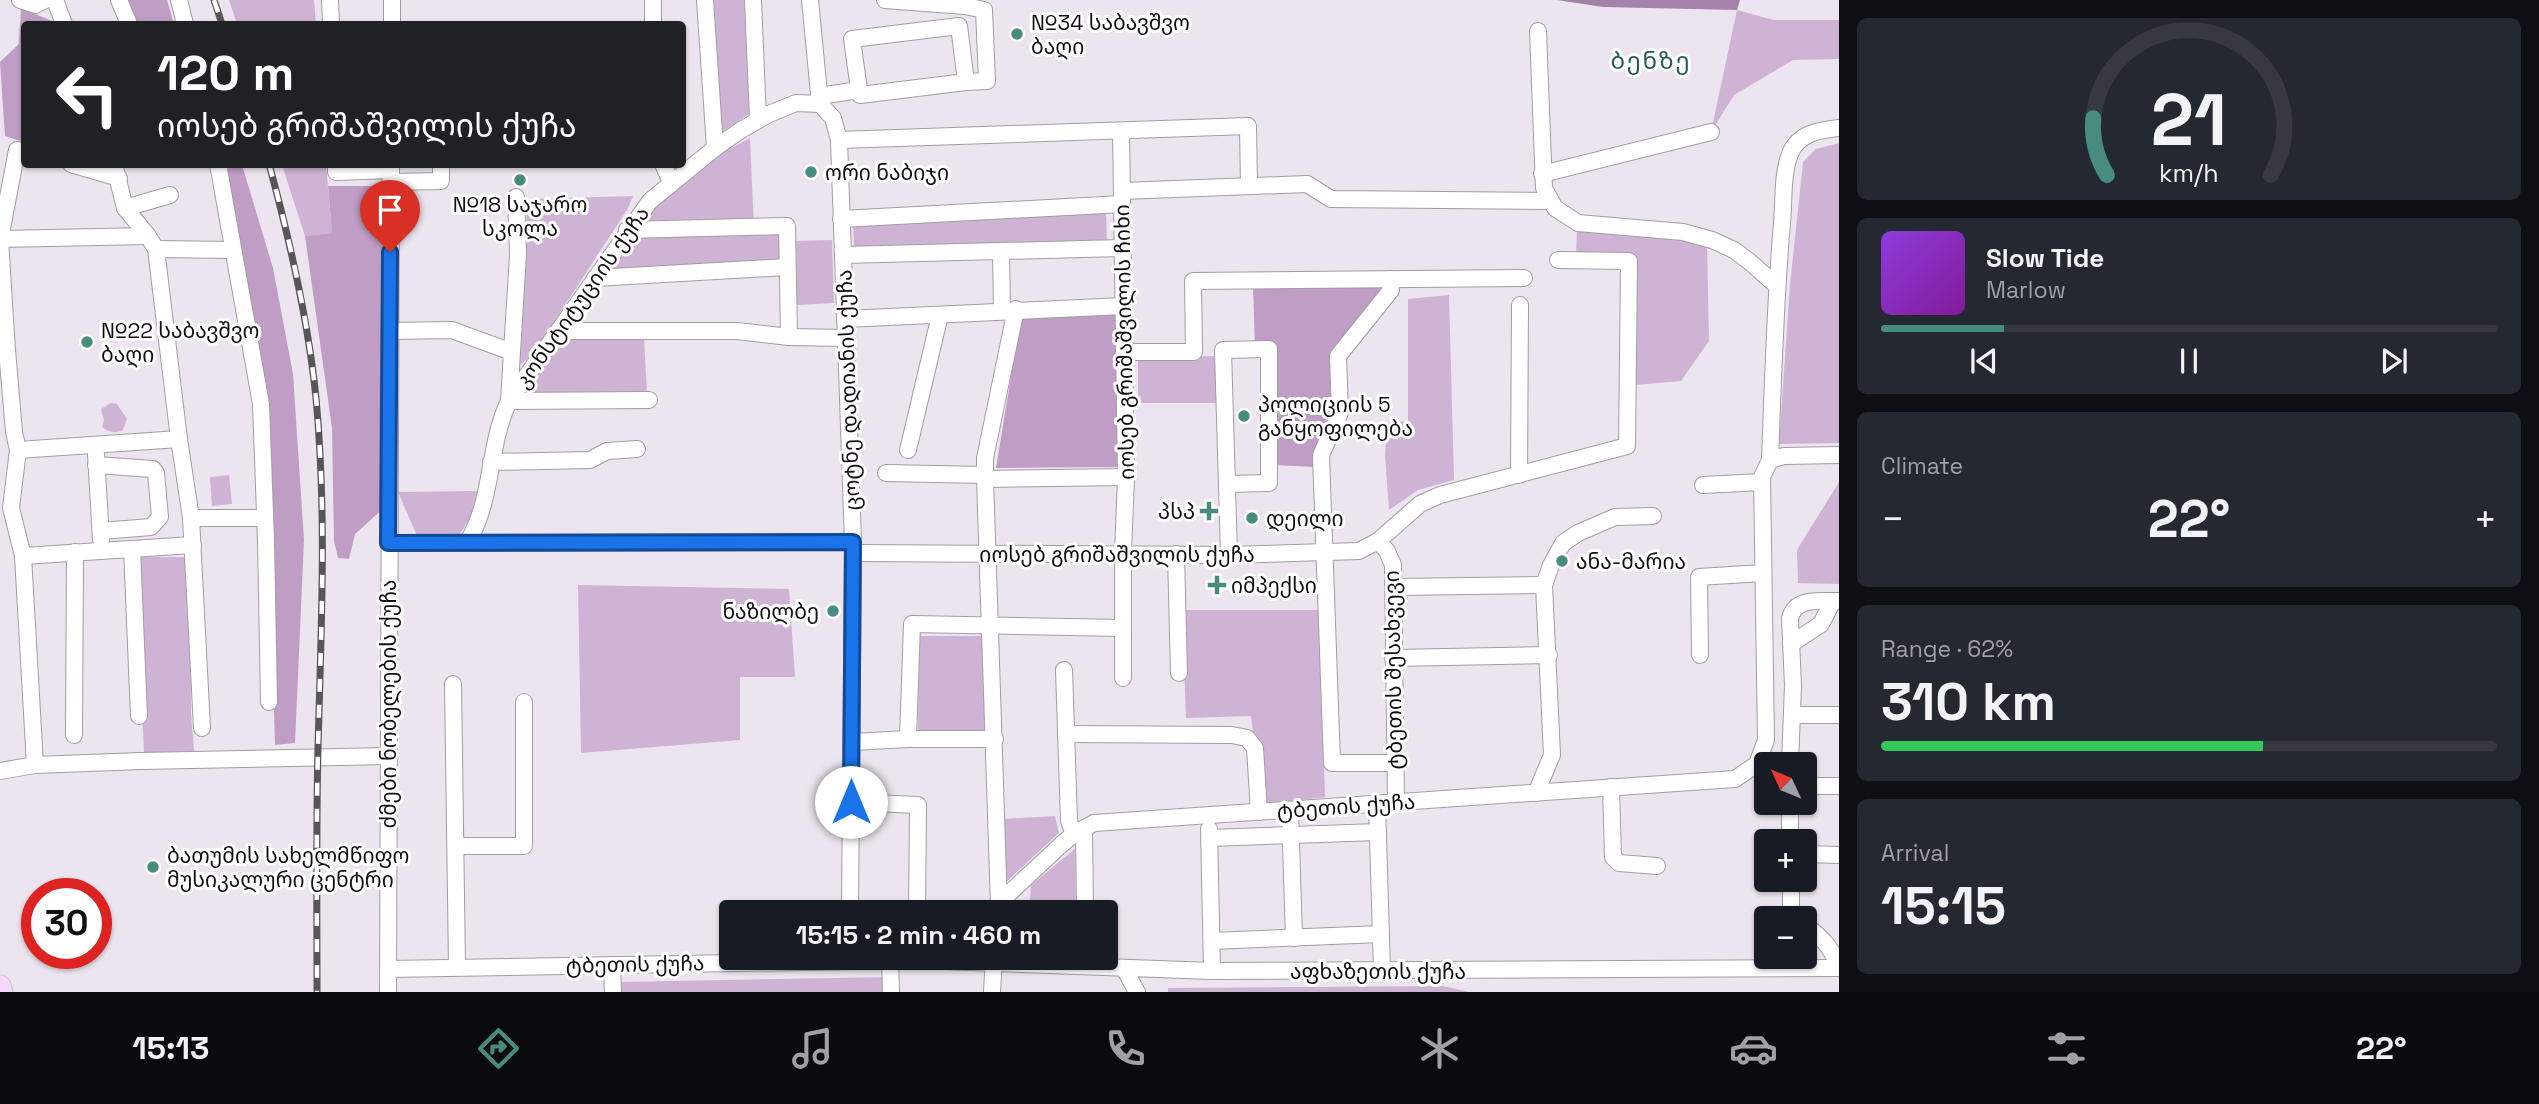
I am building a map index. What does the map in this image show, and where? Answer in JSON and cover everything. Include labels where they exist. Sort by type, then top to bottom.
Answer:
[{"type":"main road","points":[[0,986],[2,992]]},
{"type":"street","points":[[20,0],[35,5],[46,0]]},
{"type":"street","points":[[55,0],[63,21]]},
{"type":"street","points":[[119,0],[128,21]]},
{"type":"street","points":[[179,0],[184,21]]},
{"type":"street","points":[[330,0],[331,21]]},
{"type":"street","points":[[392,0],[392,21]]},
{"type":"street","points":[[653,0],[653,21]]},
{"type":"street","points":[[705,0],[715,148]]},
{"type":"street","points":[[753,0],[758,120]]},
{"type":"street","name":"ცოტნე დადიანის ქუჩა","points":[[810,0],[820,100],[833,118],[839,141],[853,548],[850,900]]},
{"type":"street","points":[[859,90],[852,39],[959,26],[966,82],[987,81],[984,10],[885,0]]},
{"type":"street","points":[[1538,32],[1542,168],[1544,188],[1550,201],[1566,217],[1578,223],[1683,232],[1712,240],[1751,262],[1777,286]]},
{"type":"street","name":"კონსტიტუციის ქუჩა","points":[[467,543],[477,527],[484,506],[501,417],[509,401],[650,201],[715,148],[758,120],[796,103],[859,90],[860,95],[966,82]]},
{"type":"street","points":[[839,141],[1248,127],[1249,186]]},
{"type":"street","points":[[1793,685],[1766,688],[1762,482],[1770,460],[1777,286],[1790,153],[1803,137],[1819,130],[1839,128]]},
{"type":"street","name":"იოსებ გრიშაშვილის ჩიხი","points":[[1121,131],[1126,477],[1123,678]]},
{"type":"street","points":[[1542,168],[1711,132]]},
{"type":"street","points":[[21,151],[17,150],[0,239],[13,432],[18,450],[6,508],[23,556],[35,765]]},
{"type":"street","points":[[97,168],[117,171],[125,208],[152,242],[191,518],[202,728]]},
{"type":"street","points":[[219,168],[257,376],[265,518],[269,702]]},
{"type":"street","points":[[336,168],[336,173],[391,172],[441,181],[440,168]]},
{"type":"street","points":[[665,168],[671,182]]},
{"type":"street","name":"ძმები ნობელების ქუჩა","points":[[388,992],[391,172]]},
{"type":"street","points":[[841,219],[1249,186],[1307,184],[1331,199],[1550,201]]},
{"type":"street","points":[[125,208],[170,195]]},
{"type":"street","points":[[516,197],[518,254],[509,401],[649,400]]},
{"type":"street","points":[[627,230],[787,226],[789,337]]},
{"type":"street","points":[[0,239],[152,242],[233,250]]},
{"type":"street","points":[[843,255],[1122,248]]},
{"type":"street","points":[[996,900],[995,739],[985,458],[1009,310],[1000,251]]},
{"type":"street","points":[[1378,541],[1420,505],[1440,495],[1628,446],[1629,261],[1558,260]]},
{"type":"street","points":[[595,278],[787,267]]},
{"type":"street","points":[[1124,352],[1194,352],[1193,281],[1524,278]]},
{"type":"street","points":[[1390,279],[1391,290],[1338,356],[1340,413],[1321,454],[1332,763],[1396,763]]},
{"type":"street","points":[[1519,475],[1520,305]]},
{"type":"street","points":[[845,319],[1124,306]]},
{"type":"street","points":[[908,450],[940,314]]},
{"type":"street","points":[[390,331],[452,330],[512,352]]},
{"type":"street","points":[[558,331],[737,331],[789,337],[846,338]]},
{"type":"street","points":[[1227,484],[1269,483],[1269,349],[1223,350],[1229,555]]},
{"type":"street","points":[[18,450],[179,439]]},
{"type":"street","points":[[95,445],[102,550]]},
{"type":"street","points":[[491,462],[590,460],[607,451],[637,449]]},
{"type":"street","points":[[1770,460],[1784,456],[1839,456]]},
{"type":"street","points":[[96,465],[153,469],[156,473],[160,517],[152,527],[101,531]]},
{"type":"street","points":[[886,472],[985,477],[1126,477]]},
{"type":"street","points":[[1703,485],[1762,482]]},
{"type":"street","points":[[1535,793],[1552,755],[1544,585],[1551,565],[1563,543],[1578,533],[1615,517],[1653,516]]},
{"type":"street","points":[[191,518],[265,518]]},
{"type":"street","name":"იოსებ გრიშაშვილის ქუჩა","points":[[388,543],[853,548],[989,554],[1229,555],[1359,551],[1378,541]]},
{"type":"street","name":"ტბეთის შესახვევი","points":[[1378,541],[1387,551],[1392,565],[1394,587],[1396,803]]},
{"type":"street","points":[[23,556],[193,545]]},
{"type":"street","points":[[132,549],[139,716]]},
{"type":"street","points":[[74,735],[75,552]]},
{"type":"street","points":[[1176,554],[1179,673]]},
{"type":"street","points":[[1700,655],[1699,577],[1763,573]]},
{"type":"street","points":[[1394,587],[1544,585]]},
{"type":"street","points":[[1791,644],[1821,624],[1836,601]]},
{"type":"street","points":[[1791,752],[1793,685],[1790,618],[1793,609],[1799,604],[1836,601]]},
{"type":"street","points":[[908,739],[912,624],[1123,628]]},
{"type":"street","points":[[1394,658],[1549,655]]},
{"type":"street","points":[[1064,670],[1069,821],[1079,831],[1084,900]]},
{"type":"street","points":[[453,684],[457,967]]},
{"type":"street","name":"ტბეთის ქუჩა","points":[[1005,900],[1079,831],[1094,823],[1735,779],[1757,764],[1766,740],[1766,688]]},
{"type":"street","points":[[456,846],[524,846],[524,702]]},
{"type":"street","points":[[1792,715],[1839,715]]},
{"type":"street","points":[[1066,734],[1233,734],[1247,738],[1255,748],[1259,813]]},
{"type":"street","points":[[852,742],[995,739]]},
{"type":"street","points":[[0,771],[35,765],[292,756],[389,756]]},
{"type":"street","points":[[1817,786],[1839,786]]},
{"type":"street","points":[[1611,788],[1613,857],[1619,863],[1657,866]]},
{"type":"street","points":[[851,802],[918,805],[917,900]]},
{"type":"street","points":[[1377,804],[1382,971]]},
{"type":"street","points":[[1290,810],[1294,938]]},
{"type":"street","points":[[1209,816],[1212,971]]},
{"type":"street","points":[[1210,838],[1378,832]]},
{"type":"street","points":[[1817,854],[1839,855]]},
{"type":"street","points":[[1212,941],[1381,934]]},
{"type":"street","points":[[1817,934],[1834,953],[1839,968]]},
{"type":"street","name":"ტბეთის ქუჩა","points":[[388,969],[719,962]]},
{"type":"street","name":"აფხაზეთის ქუჩა","points":[[1118,969],[1382,971],[1754,964]]},
{"type":"street","points":[[612,965],[612,992]]},
{"type":"street","name":"აფხაზეთის ქუჩა","points":[[1817,966],[1839,968]]},
{"type":"street","points":[[890,970],[891,992]]},
{"type":"street","points":[[992,992],[993,970]]},
{"type":"street","points":[[1125,970],[1137,992]]},
{"type":"shaded area","points":[[124,0],[167,0],[173,21],[134,21]]},
{"type":"shaded area","points":[[229,0],[314,0],[316,21],[236,21]]},
{"type":"shaded area","points":[[708,0],[749,0],[753,111],[717,135]]},
{"type":"shaded area","points":[[1557,0],[1740,0],[1737,10],[1603,7]]},
{"type":"shaded area","points":[[21,8],[52,21],[21,21],[21,141],[5,136],[0,62],[19,44]]},
{"type":"shaded area","points":[[1737,10],[1774,20],[1839,20],[1839,59],[1793,60],[1734,95],[1711,132]]},
{"type":"shaded area","points":[[750,138],[754,229],[781,230],[781,261],[606,272],[661,199],[717,156]]},
{"type":"shaded area","points":[[1839,143],[1839,443],[1779,444],[1790,285],[1803,162],[1816,149]]},
{"type":"shaded area","points":[[224,168],[243,168],[273,268],[293,374],[304,540],[295,743],[275,745],[265,405]]},
{"type":"shaded area","points":[[283,168],[326,168],[332,233],[305,236]]},
{"type":"shaded area","points":[[328,186],[383,186],[385,507],[355,534],[349,559],[338,558],[334,541],[332,428],[305,236],[332,233]]},
{"type":"shaded area","points":[[633,196],[627,210],[533,354],[514,370],[528,199]]},
{"type":"shaded area","points":[[1106,207],[1107,246],[854,253],[853,221]]},
{"type":"shaded area","points":[[1577,229],[1680,238],[1707,245],[1709,341],[1681,381],[1635,385],[1634,256],[1576,255]]},
{"type":"shaded area","points":[[832,240],[834,303],[797,305],[796,241]]},
{"type":"shaded area","points":[[1381,284],[1381,295],[1335,353],[1336,403],[1315,467],[1274,465],[1274,347],[1255,347],[1253,286]]},
{"type":"shaded area","points":[[1449,295],[1454,480],[1418,490],[1389,510],[1385,455],[1387,423],[1408,421],[1408,299]]},
{"type":"shaded area","points":[[1117,315],[1119,467],[996,468],[1021,316]]},
{"type":"shaded area","points":[[644,338],[647,394],[522,394],[557,339]]},
{"type":"shaded area","points":[[1217,356],[1218,403],[1138,403],[1138,357]]},
{"type":"shaded area","points":[[111,403],[117,404],[127,419],[123,430],[112,432],[102,427],[104,420],[101,409]]},
{"type":"shaded area","points":[[229,475],[232,504],[212,506],[210,477]]},
{"type":"shaded area","points":[[1839,482],[1839,584],[1798,583],[1797,550]]},
{"type":"shaded area","points":[[477,491],[471,517],[459,535],[418,538],[398,492]]},
{"type":"shaded area","points":[[136,557],[190,557],[191,713],[194,751],[144,754]]},
{"type":"shaded area","points":[[578,585],[789,589],[795,677],[740,677],[740,740],[581,753]]},
{"type":"shaded area","points":[[1182,610],[1319,610],[1325,797],[1262,805],[1251,716],[1186,718]]},
{"type":"shaded area","points":[[919,636],[989,636],[987,732],[918,731]]},
{"type":"shaded area","points":[[1055,816],[1059,833],[1004,884],[1002,819]]},
{"type":"shaded area","points":[[1075,849],[1076,900],[1030,900],[1031,885]]},
{"type":"shaded area","points":[[889,977],[889,992],[620,992],[620,982]]},
{"type":"shaded area","points":[[1443,986],[1469,992],[1168,992],[1168,988]]},
{"type":"railway","points":[[214,0],[221,21]]},
{"type":"railway","points":[[270,168],[303,310],[313,368],[319,442],[322,573],[317,809],[317,992]]},
{"type":"place","name":"№34 საბავშვო ბაღი","points":[[1017,34]]},
{"type":"place","name":"ორი ნაბიჯი","points":[[811,172]]},
{"type":"place","name":"№18 საჯარო სკოლა","points":[[520,180]]},
{"type":"place","name":"№22 საბავშვო ბაღი","points":[[87,342]]},
{"type":"place","name":"პოლიციის 5 განყოფილება","points":[[1244,416]]},
{"type":"place","name":"პსპ","points":[[1209,511]]},
{"type":"place","name":"დეილი","points":[[1252,518]]},
{"type":"place","name":"ანა-მარია","points":[[1562,561]]},
{"type":"place","name":"იმპექსი","points":[[1217,585]]},
{"type":"place","name":"ნაზილბე","points":[[833,611]]},
{"type":"place","name":"ბათუმის სახელმწიფო მუსიკალური ცენტრი","points":[[153,867]]},
{"type":"district","name":"ბენზე","points":[[1651,60]]},
{"type":"route","points":[[390,252],[388,543],[853,542],[851,802]]}]
